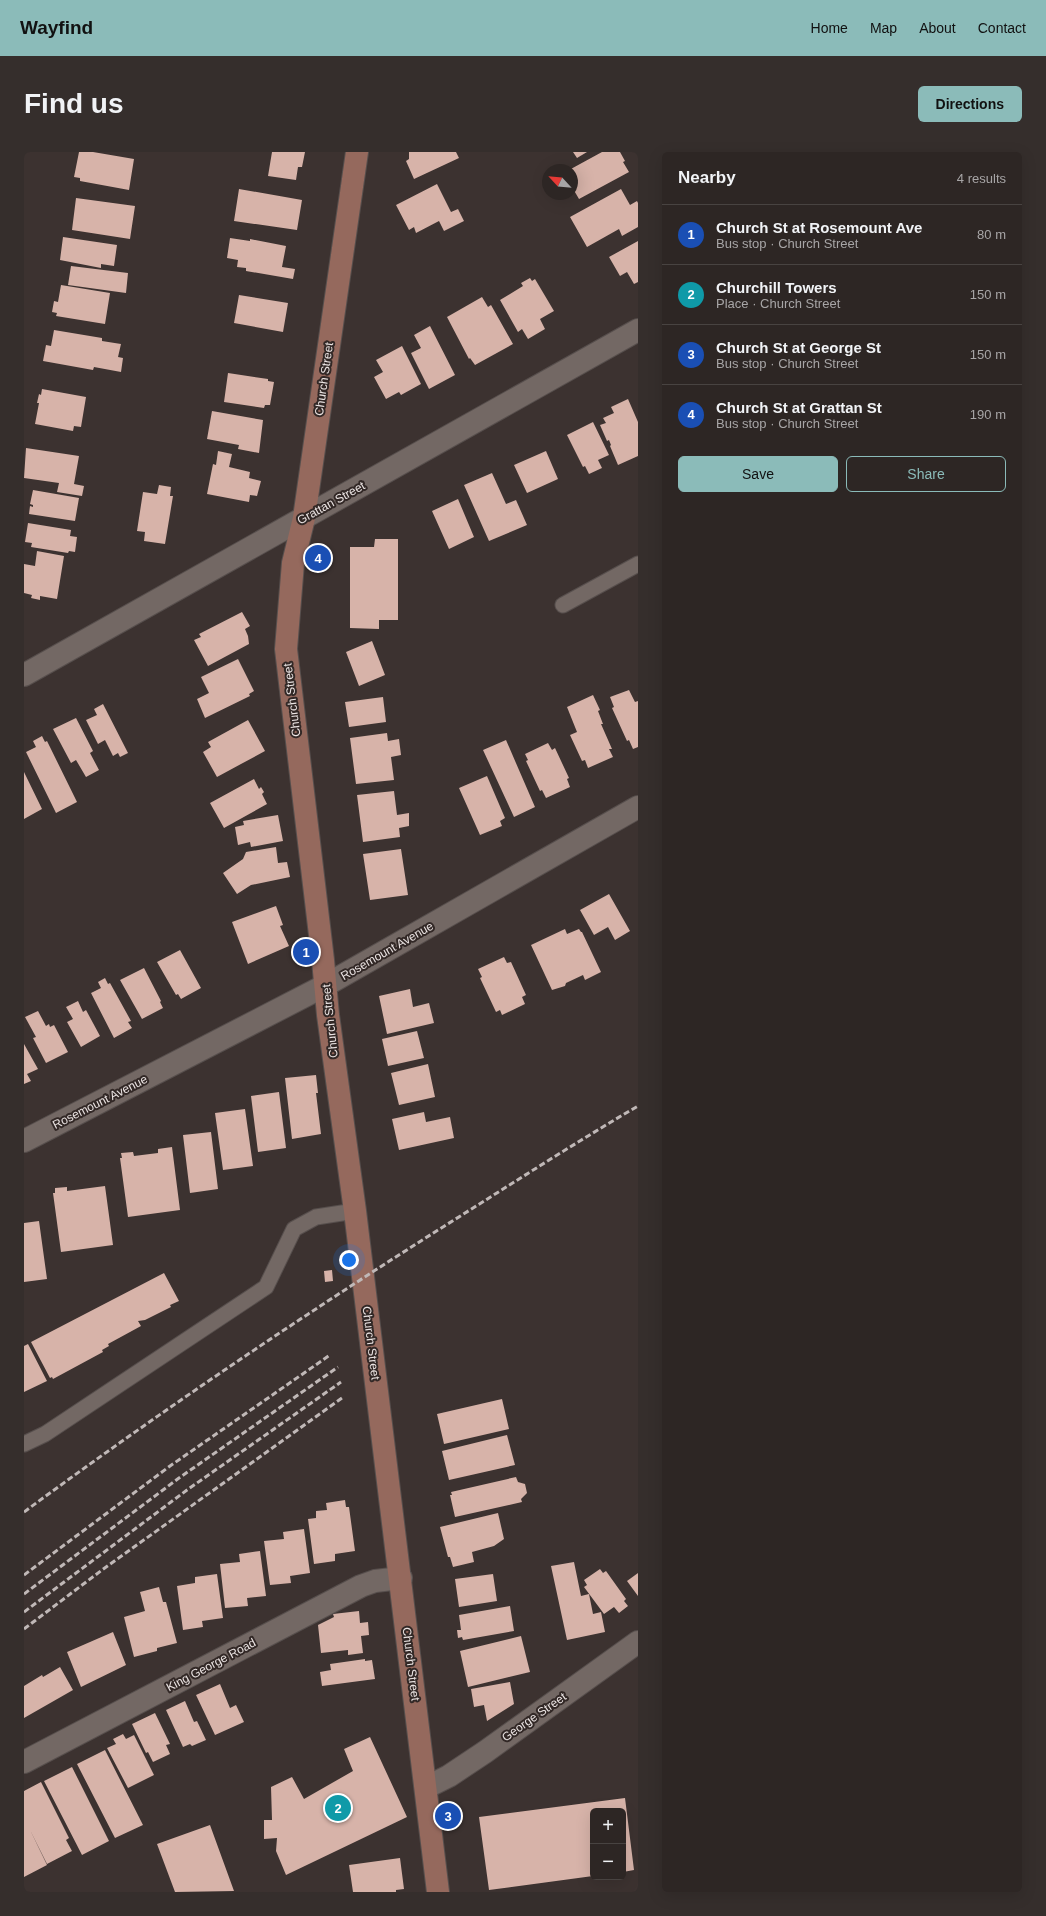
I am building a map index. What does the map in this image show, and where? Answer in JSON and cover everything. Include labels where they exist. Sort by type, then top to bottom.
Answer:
[{"type":"street","name":"Church Street","points":[[357,152],[304,518],[293,562],[286,649],[326,985],[328,1015],[355,1211],[427,1786],[438,1892]]},
{"type":"street","name":"Grattan Street","points":[[24,674],[638,330]]},
{"type":"street","name":"Rosemount Avenue","points":[[24,1141],[326,985],[638,807]]},
{"type":"street","name":"King George Road","points":[[24,1762],[360,1586],[375,1581],[401,1578]]},
{"type":"street","name":"George Street","points":[[427,1786],[449,1776],[485,1752],[638,1642]]},
{"type":"lane","points":[[563,605],[638,564]]},
{"type":"lane","points":[[24,1444],[45,1434],[266,1287],[294,1229],[316,1217],[355,1211]]},
{"type":"building","points":[[79,152],[93,152],[134,159],[129,190],[80,181],[80,178],[74,177]]},
{"type":"building","points":[[272,152],[305,152],[302,167],[298,167],[296,180],[268,176]]},
{"type":"building","points":[[409,152],[456,152],[459,158],[414,179],[406,161],[409,159]]},
{"type":"building","points":[[573,152],[587,152],[577,158]]},
{"type":"building","points":[[602,152],[620,152],[625,161],[623,162],[629,172],[579,199],[578,165]]},
{"type":"building","points":[[437,184],[451,212],[458,209],[464,221],[444,231],[439,221],[416,233],[414,227],[409,230],[396,205]]},
{"type":"building","points":[[239,189],[302,200],[297,230],[234,221]]},
{"type":"building","points":[[621,189],[630,205],[637,201],[638,203],[638,227],[622,236],[619,229],[587,247],[570,217]]},
{"type":"building","points":[[76,198],[135,206],[130,239],[72,230]]},
{"type":"building","points":[[63,237],[117,245],[114,266],[101,264],[101,268],[60,260]]},
{"type":"building","points":[[230,238],[250,241],[250,239],[286,246],[282,267],[295,269],[293,279],[246,271],[246,268],[237,267],[238,260],[227,258]]},
{"type":"building","points":[[638,241],[638,282],[634,284],[627,272],[620,276],[609,257]]},
{"type":"building","points":[[71,266],[128,273],[126,293],[68,285]]},
{"type":"building","points":[[530,278],[532,281],[535,279],[554,311],[540,319],[545,329],[528,339],[522,329],[518,332],[500,300],[523,286],[521,283]]},
{"type":"building","points":[[61,285],[110,293],[105,324],[56,316],[57,313],[52,312],[54,301],[58,302]]},
{"type":"building","points":[[239,295],[288,303],[283,332],[234,323]]},
{"type":"building","points":[[482,297],[488,307],[491,305],[513,344],[475,365],[470,358],[469,359],[447,317]]},
{"type":"building","points":[[430,326],[455,375],[429,389],[411,353],[421,348],[414,335]]},
{"type":"building","points":[[54,330],[102,338],[102,341],[121,344],[118,357],[123,358],[121,372],[94,367],[93,370],[43,361],[46,345],[51,346]]},
{"type":"building","points":[[402,346],[421,384],[401,395],[399,392],[386,399],[374,377],[383,372],[376,360]]},
{"type":"building","points":[[228,373],[268,379],[268,381],[274,382],[270,405],[265,405],[264,408],[224,402]]},
{"type":"building","points":[[42,389],[86,397],[81,427],[74,426],[73,431],[35,424],[39,403],[37,403]]},
{"type":"building","points":[[628,399],[638,422],[638,456],[618,465],[609,440],[607,441],[600,425],[606,423],[603,418],[614,413],[611,407]]},
{"type":"building","points":[[212,411],[263,420],[259,453],[238,449],[239,445],[207,439]]},
{"type":"building","points":[[593,422],[609,455],[598,460],[602,468],[589,474],[585,466],[583,467],[567,435]]},
{"type":"building","points":[[26,448],[79,456],[74,484],[84,486],[82,496],[57,492],[59,483],[24,478]]},
{"type":"building","points":[[218,451],[232,454],[229,467],[250,472],[249,478],[261,481],[257,496],[250,495],[249,502],[207,494],[213,464],[216,465]]},
{"type":"building","points":[[546,451],[558,479],[527,493],[514,465]]},
{"type":"building","points":[[492,473],[506,504],[516,500],[527,525],[489,541],[464,485]]},
{"type":"building","points":[[159,485],[171,487],[170,496],[173,496],[165,544],[144,541],[145,532],[137,531],[143,492],[157,494]]},
{"type":"building","points":[[33,490],[79,498],[75,521],[29,514],[30,506],[33,507],[33,505],[30,504]]},
{"type":"building","points":[[458,499],[474,537],[449,549],[432,511]]},
{"type":"building","points":[[28,523],[71,530],[70,536],[77,537],[75,552],[69,551],[68,553],[31,547],[32,543],[25,542]]},
{"type":"building","points":[[375,539],[398,539],[398,620],[379,620],[379,629],[350,628],[350,547],[374,547]]},
{"type":"building","points":[[37,551],[64,556],[57,599],[40,596],[40,600],[31,598],[32,595],[24,593],[24,564],[35,566]]},
{"type":"building","points":[[242,612],[250,626],[245,629],[249,644],[208,666],[194,640],[201,637],[199,634]]},
{"type":"building","points":[[372,641],[385,675],[359,686],[346,652]]},
{"type":"building","points":[[238,659],[254,691],[249,694],[250,696],[205,718],[197,699],[209,693],[201,677]]},
{"type":"building","points":[[629,690],[635,702],[638,701],[638,747],[633,749],[629,740],[627,741],[612,708],[614,707],[610,697]]},
{"type":"building","points":[[593,695],[600,710],[598,711],[603,724],[601,724],[612,749],[609,749],[613,757],[588,768],[585,760],[582,761],[570,735],[577,732],[567,707]]},
{"type":"building","points":[[383,697],[386,722],[349,727],[345,702]]},
{"type":"building","points":[[103,704],[128,753],[120,757],[118,753],[113,756],[105,740],[98,744],[86,720],[97,715],[94,709]]},
{"type":"building","points":[[76,718],[93,751],[90,753],[99,770],[86,777],[76,760],[71,763],[53,729]]},
{"type":"building","points":[[248,720],[265,751],[217,777],[203,752],[211,747],[208,742]]},
{"type":"building","points":[[387,733],[388,741],[399,739],[401,755],[391,757],[394,780],[356,784],[350,738]]},
{"type":"building","points":[[42,736],[45,742],[47,741],[77,802],[56,813],[26,752],[36,747],[33,741]]},
{"type":"building","points":[[506,740],[535,807],[514,817],[483,750]]},
{"type":"building","points":[[548,743],[552,750],[555,748],[569,778],[567,779],[570,787],[546,798],[542,790],[540,791],[526,761],[528,760],[525,754]]},
{"type":"building","points":[[24,772],[42,809],[24,819]]},
{"type":"building","points":[[487,776],[505,818],[500,821],[502,826],[480,835],[459,788]]},
{"type":"building","points":[[254,779],[259,789],[261,787],[264,792],[262,794],[267,804],[224,828],[210,803]]},
{"type":"building","points":[[394,791],[397,815],[409,813],[409,826],[399,828],[400,837],[363,842],[357,795]]},
{"type":"building","points":[[278,815],[283,841],[251,847],[250,842],[238,845],[235,827],[244,825],[243,821]]},
{"type":"building","points":[[276,847],[278,863],[287,862],[290,877],[251,885],[237,894],[223,873],[243,859],[246,852]]},
{"type":"building","points":[[401,849],[408,895],[370,900],[363,854]]},
{"type":"building","points":[[609,894],[630,931],[615,940],[608,927],[594,935],[580,910]]},
{"type":"building","points":[[276,906],[283,925],[280,926],[289,946],[248,964],[232,922]]},
{"type":"building","points":[[565,929],[567,934],[579,929],[582,932],[601,972],[585,980],[583,975],[566,983],[565,986],[552,990],[531,945]]},
{"type":"building","points":[[180,950],[201,988],[181,999],[178,994],[176,995],[157,962]]},
{"type":"building","points":[[504,957],[507,963],[511,962],[526,995],[522,997],[525,1004],[502,1015],[500,1010],[496,1012],[480,978],[482,977],[478,969]]},
{"type":"building","points":[[144,968],[163,1008],[142,1019],[120,980]]},
{"type":"building","points":[[105,978],[108,984],[110,983],[131,1021],[128,1022],[132,1028],[114,1038],[91,993],[101,988],[98,982]]},
{"type":"building","points":[[410,989],[413,1007],[429,1003],[434,1023],[387,1034],[379,996]]},
{"type":"building","points":[[78,1001],[83,1012],[86,1010],[100,1036],[81,1047],[67,1022],[73,1019],[66,1007]]},
{"type":"building","points":[[38,1011],[46,1026],[49,1024],[50,1027],[54,1025],[68,1052],[46,1063],[33,1038],[36,1037],[25,1017]]},
{"type":"building","points":[[417,1031],[424,1058],[388,1066],[382,1039]]},
{"type":"building","points":[[24,1044],[38,1069],[27,1074],[31,1081],[24,1084]]},
{"type":"building","points":[[428,1064],[435,1097],[399,1105],[391,1073]]},
{"type":"building","points":[[316,1075],[318,1093],[316,1093],[321,1134],[292,1139],[285,1078]]},
{"type":"building","points":[[279,1092],[286,1148],[258,1152],[251,1096]]},
{"type":"building","points":[[245,1109],[253,1166],[223,1170],[215,1113]]},
{"type":"building","points":[[424,1112],[426,1122],[450,1117],[454,1138],[399,1150],[392,1119]]},
{"type":"building","points":[[211,1132],[218,1189],[190,1193],[183,1135]]},
{"type":"building","points":[[172,1147],[180,1210],[128,1217],[120,1158],[122,1158],[121,1153],[133,1152],[134,1156],[158,1153],[158,1149]]},
{"type":"building","points":[[105,1186],[113,1245],[61,1252],[53,1193],[55,1193],[55,1188],[67,1187],[67,1191]]},
{"type":"building","points":[[39,1221],[47,1279],[24,1282],[24,1223]]},
{"type":"building","points":[[332,1270],[333,1281],[325,1282],[324,1271]]},
{"type":"building","points":[[164,1273],[179,1301],[170,1305],[171,1307],[145,1320],[138,1321],[141,1326],[108,1344],[109,1346],[102,1350],[103,1352],[53,1379],[52,1377],[50,1378],[31,1342]]},
{"type":"building","points":[[28,1344],[47,1381],[24,1392],[24,1346]]},
{"type":"building","points":[[502,1399],[509,1429],[444,1444],[437,1414]]},
{"type":"building","points":[[507,1435],[515,1465],[449,1480],[442,1451]]},
{"type":"building","points":[[516,1477],[518,1482],[525,1484],[527,1493],[521,1499],[522,1502],[455,1517],[450,1495],[452,1495],[451,1492]]},
{"type":"building","points":[[345,1500],[346,1507],[349,1507],[355,1551],[335,1554],[335,1561],[314,1564],[308,1519],[316,1518],[316,1511],[327,1510],[326,1503]]},
{"type":"building","points":[[498,1513],[504,1539],[494,1546],[472,1552],[474,1562],[453,1567],[450,1557],[448,1557],[440,1527]]},
{"type":"building","points":[[304,1529],[310,1573],[290,1576],[291,1583],[270,1585],[264,1541],[284,1539],[283,1532]]},
{"type":"building","points":[[260,1551],[266,1596],[247,1598],[248,1606],[225,1608],[220,1564],[240,1562],[239,1554]]},
{"type":"building","points":[[574,1562],[581,1596],[589,1594],[593,1614],[601,1612],[605,1632],[567,1640],[551,1566]]},
{"type":"building","points":[[600,1569],[603,1573],[606,1571],[626,1599],[624,1601],[628,1606],[619,1613],[614,1607],[604,1614],[584,1587],[587,1585],[584,1580]]},
{"type":"building","points":[[638,1573],[638,1596],[627,1581]]},
{"type":"building","points":[[217,1574],[223,1618],[202,1621],[203,1627],[183,1630],[177,1586],[195,1583],[195,1577]]},
{"type":"building","points":[[493,1574],[497,1601],[459,1607],[455,1579]]},
{"type":"building","points":[[159,1587],[163,1602],[166,1602],[177,1643],[157,1648],[157,1651],[134,1657],[124,1617],[145,1611],[140,1592]]},
{"type":"building","points":[[510,1606],[514,1631],[463,1640],[462,1637],[458,1638],[457,1630],[461,1630],[459,1615]]},
{"type":"building","points":[[359,1611],[360,1623],[368,1622],[369,1635],[361,1636],[363,1653],[348,1655],[348,1650],[321,1653],[318,1625],[334,1617],[333,1614]]},
{"type":"building","points":[[113,1632],[126,1665],[81,1687],[67,1652]]},
{"type":"building","points":[[521,1636],[530,1672],[468,1687],[460,1651]]},
{"type":"building","points":[[365,1659],[365,1661],[372,1660],[375,1679],[322,1686],[320,1672],[331,1670],[330,1664]]},
{"type":"building","points":[[60,1667],[73,1690],[24,1718],[24,1686],[42,1675],[43,1677]]},
{"type":"building","points":[[510,1682],[514,1704],[487,1721],[484,1705],[474,1707],[471,1689]]},
{"type":"building","points":[[220,1684],[230,1708],[236,1705],[244,1722],[215,1735],[196,1695]]},
{"type":"building","points":[[185,1701],[194,1722],[197,1721],[206,1740],[192,1746],[190,1744],[183,1747],[166,1710]]},
{"type":"building","points":[[155,1713],[170,1744],[166,1745],[170,1754],[153,1762],[148,1752],[146,1753],[132,1724]]},
{"type":"building","points":[[123,1734],[126,1739],[134,1735],[154,1775],[128,1788],[107,1748],[116,1744],[113,1739]]},
{"type":"building","points":[[370,1737],[407,1817],[286,1875],[276,1851],[277,1838],[264,1839],[264,1820],[272,1820],[271,1787],[292,1777],[304,1799],[353,1771],[344,1749]]},
{"type":"building","points":[[105,1750],[143,1825],[115,1838],[77,1764]]},
{"type":"building","points":[[72,1767],[109,1841],[82,1855],[44,1781]]},
{"type":"building","points":[[41,1782],[69,1838],[66,1840],[72,1851],[47,1864],[30,1830],[47,1865],[24,1877],[24,1791]]},
{"type":"building","points":[[625,1798],[634,1870],[626,1871],[626,1808],[590,1808],[590,1876],[489,1890],[479,1817]]},
{"type":"building","points":[[210,1825],[234,1891],[175,1892],[157,1844]]},
{"type":"building","points":[[400,1858],[404,1889],[396,1890],[396,1892],[353,1892],[349,1865]]},
{"type":"railway","points":[[24,1512],[127,1437],[285,1329],[446,1225],[638,1106]]},
{"type":"railway","points":[[24,1575],[170,1466],[330,1355]]},
{"type":"railway","points":[[24,1594],[179,1478],[338,1367]]},
{"type":"railway","points":[[24,1612],[187,1490],[341,1382]]},
{"type":"railway","points":[[24,1629],[102,1570],[342,1398]]},
{"type":"place","name":"Church St at Grattan St","points":[[318,558]]},
{"type":"place","name":"Church St at Rosemount Ave","points":[[306,952]]},
{"type":"place","name":"Churchill Towers","points":[[338,1808]]},
{"type":"place","name":"Church St at George St","points":[[448,1816]]}]
